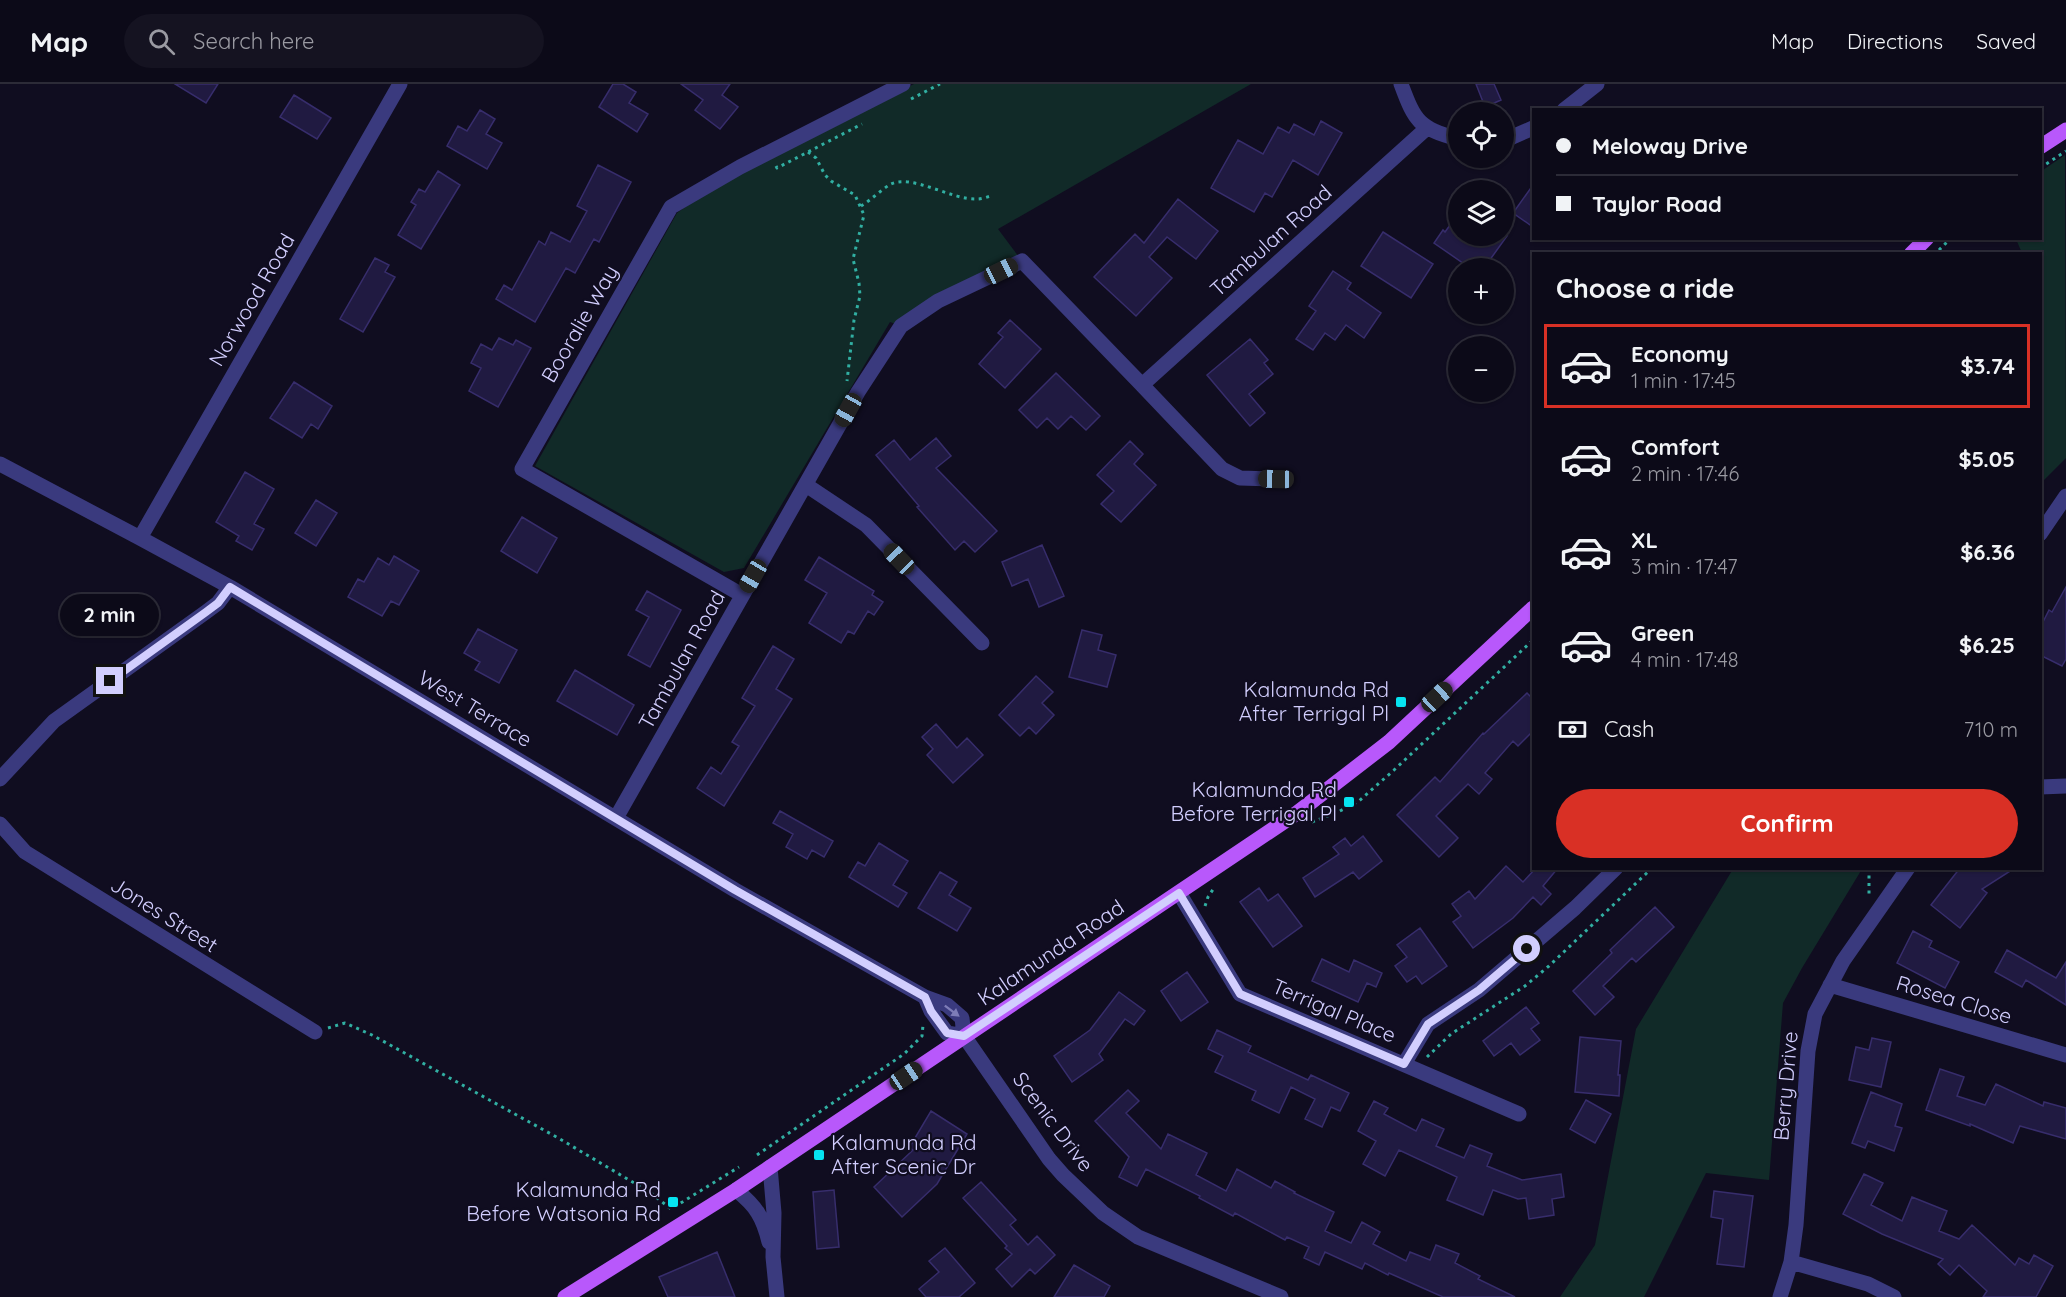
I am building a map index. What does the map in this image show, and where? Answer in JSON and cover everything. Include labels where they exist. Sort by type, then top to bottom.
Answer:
[{"type":"main road","points":[[2042,146],[2066,130]]},
{"type":"main road","points":[[1913,252],[1925,240]]},
{"type":"main road","name":"Kalamunda Road","points":[[565,1297],[736,1190],[1297,813],[1389,742],[1532,609]]},
{"type":"street","name":"Norwood Road","points":[[140,537],[400,84]]},
{"type":"street","points":[[1401,84],[1409,107],[1421,125],[1448,136]]},
{"type":"street","points":[[1567,108],[1597,84]]},
{"type":"street","name":"Booralie Way","points":[[742,595],[522,469],[671,207],[740,167],[897,85]]},
{"type":"street","name":"Tambulan Road","points":[[1142,385],[1427,128]]},
{"type":"street","points":[[1514,136],[1532,128]]},
{"type":"street","name":"Tambulan Road","points":[[616,818],[858,392],[901,326],[939,301],[1022,261],[1222,469],[1240,478],[1276,479]]},
{"type":"street","name":"West Terrace","points":[[0,464],[230,587],[735,890],[925,997],[931,1011],[947,1033],[964,1036]]},
{"type":"street","points":[[806,485],[866,525],[982,643]]},
{"type":"street","points":[[2042,531],[2066,496]]},
{"type":"street","points":[[0,779],[54,721],[218,603],[230,587]]},
{"type":"street","points":[[2042,787],[2066,786]]},
{"type":"street","name":"Jones Street","points":[[0,824],[25,852],[315,1032]]},
{"type":"street","points":[[1410,1067],[1428,1024],[1479,990],[1575,908],[1614,870]]},
{"type":"street","name":"Berry Drive","points":[[1780,1297],[1791,1262],[1796,1225],[1808,1051],[1815,1014],[1843,960],[1907,870]]},
{"type":"street","name":"Terrigal Place","points":[[1179,893],[1240,994],[1520,1114]]},
{"type":"street","name":"Rosea Close","points":[[1830,985],[2066,1055]]},
{"type":"street","name":"Scenic Drive","points":[[964,1036],[1049,1159],[1069,1182],[1103,1213],[1138,1238],[1281,1297]]},
{"type":"street","points":[[770,1167],[774,1213],[773,1257],[777,1297]]},
{"type":"street","points":[[736,1190],[756,1208],[766,1227],[773,1257]]},
{"type":"street","points":[[1791,1262],[1869,1284],[1894,1297]]},
{"type":"path","points":[[2042,167],[2066,151]]},
{"type":"path","points":[[808,152],[816,159],[831,181],[855,195],[864,215],[853,260],[860,283],[860,296],[854,320],[846,391]]},
{"type":"path","points":[[861,206],[892,183],[903,181],[961,197],[977,199],[991,196]]},
{"type":"path","points":[[1937,252],[1949,240]]},
{"type":"path","points":[[1410,1067],[1451,1034],[1525,986],[1650,870]]},
{"type":"path","points":[[754,1157],[904,1054],[922,1036],[924,1022]]},
{"type":"path","points":[[315,1032],[345,1023],[372,1035],[560,1139],[651,1193],[671,1209],[745,1164]]},
{"type":"green space","points":[[914,84],[1251,84],[998,229],[1022,261],[901,326],[890,322],[744,568],[724,572],[535,466],[677,213],[740,167]]},
{"type":"green space","points":[[2065,155],[2066,458],[2042,482],[2042,252],[2022,252],[2016,240],[2042,240],[2042,171]]},
{"type":"green space","points":[[1732,870],[1861,870],[1783,1003],[1769,1180],[1706,1173],[1644,1297],[1560,1297],[1595,1245],[1636,1029]]},
{"type":"building","points":[[175,84],[218,84],[206,103]]},
{"type":"building","points":[[613,84],[623,84],[636,92],[629,103],[648,114],[637,132],[599,107]]},
{"type":"building","points":[[681,84],[730,84],[722,95],[738,107],[720,129],[695,110],[703,100]]},
{"type":"building","points":[[1476,84],[1494,84],[1501,100],[1483,102]]},
{"type":"building","points":[[294,95],[331,118],[317,139],[280,117]]},
{"type":"building","points":[[480,110],[495,119],[486,134],[502,143],[487,169],[447,146],[458,126],[467,131]]},
{"type":"building","points":[[1321,121],[1342,133],[1318,175],[1293,160],[1272,197],[1265,193],[1254,212],[1211,188],[1238,140],[1263,154],[1278,127],[1289,133],[1294,124],[1314,135]]},
{"type":"building","points":[[598,165],[631,182],[599,242],[594,239],[575,273],[566,268],[535,322],[496,299],[504,285],[512,290],[539,241],[545,245],[551,232],[570,242],[587,211],[577,206]]},
{"type":"building","points":[[438,171],[460,185],[421,249],[398,235],[416,205],[411,202],[419,189],[425,192]]},
{"type":"building","points":[[1532,186],[1532,226],[1514,212]]},
{"type":"building","points":[[1178,199],[1218,231],[1196,259],[1167,237],[1149,257],[1172,278],[1136,316],[1094,277],[1135,234],[1144,243]]},
{"type":"building","points":[[1448,228],[1448,246],[1500,246],[1491,258],[1456,258],[1434,243],[1443,230],[1445,232]]},
{"type":"building","points":[[1383,232],[1433,264],[1411,298],[1361,266]]},
{"type":"building","points":[[375,258],[389,265],[385,272],[395,277],[363,332],[340,319]]},
{"type":"building","points":[[1333,271],[1351,283],[1347,289],[1381,313],[1364,338],[1346,325],[1335,340],[1325,333],[1313,350],[1296,339],[1316,311],[1309,306]]},
{"type":"building","points":[[1010,320],[1041,349],[1005,388],[979,364],[1003,337],[998,333]]},
{"type":"building","points":[[499,338],[513,345],[516,340],[531,348],[498,407],[469,391],[481,368],[471,363],[481,344],[492,350]]},
{"type":"building","points":[[1250,339],[1268,360],[1264,363],[1273,374],[1249,394],[1265,413],[1250,426],[1207,375]]},
{"type":"building","points":[[1056,373],[1100,416],[1086,430],[1071,416],[1058,429],[1047,418],[1037,428],[1019,410]]},
{"type":"building","points":[[294,382],[332,406],[318,429],[311,424],[302,438],[270,418]]},
{"type":"building","points":[[936,438],[951,456],[936,468],[997,531],[975,552],[964,541],[955,550],[876,455],[894,440],[910,460]]},
{"type":"building","points":[[1130,441],[1143,454],[1134,464],[1156,485],[1121,522],[1101,504],[1114,491],[1097,475]]},
{"type":"building","points":[[245,472],[274,489],[254,524],[264,529],[252,550],[236,541],[239,536],[216,522]]},
{"type":"building","points":[[316,500],[337,513],[316,546],[295,533]]},
{"type":"building","points":[[522,517],[557,538],[537,573],[501,551]]},
{"type":"building","points":[[1042,545],[1064,596],[1039,607],[1028,579],[1012,586],[1002,562]]},
{"type":"building","points":[[394,556],[419,571],[399,605],[391,601],[382,616],[348,597],[358,579],[364,582],[378,558],[389,565]]},
{"type":"building","points":[[819,557],[874,591],[872,595],[883,602],[874,615],[868,611],[854,634],[848,631],[841,643],[809,623],[827,593],[805,580]]},
{"type":"building","points":[[2066,587],[2066,659],[2062,666],[2042,656],[2042,624],[2049,610],[2052,612]]},
{"type":"building","points":[[647,591],[681,610],[650,667],[628,655],[649,617],[636,610]]},
{"type":"building","points":[[478,629],[517,650],[499,683],[475,670],[480,662],[464,653]]},
{"type":"building","points":[[1082,630],[1102,635],[1098,650],[1116,655],[1107,687],[1069,677]]},
{"type":"building","points":[[773,646],[794,659],[776,689],[792,699],[724,806],[697,788],[711,767],[721,774],[739,746],[732,742],[755,706],[742,698]]},
{"type":"building","points":[[575,670],[634,705],[617,735],[557,701]]},
{"type":"building","points":[[1036,676],[1053,692],[1042,703],[1054,715],[1036,734],[1029,727],[1020,736],[999,715]]},
{"type":"building","points":[[1527,693],[1532,698],[1532,732],[1518,746],[1513,741],[1485,773],[1492,779],[1479,794],[1468,784],[1436,816],[1458,838],[1439,857],[1397,815],[1435,777],[1440,782],[1484,734]]},
{"type":"building","points":[[936,724],[957,748],[967,738],[983,755],[953,783],[927,755],[933,749],[922,737]]},
{"type":"building","points":[[780,811],[833,841],[824,857],[812,850],[807,859],[786,847],[793,834],[773,823]]},
{"type":"building","points":[[1363,836],[1382,861],[1359,879],[1353,872],[1315,897],[1303,878],[1339,854],[1333,847],[1345,838],[1351,846]]},
{"type":"building","points":[[879,843],[908,861],[893,885],[907,893],[898,907],[849,877],[858,862],[865,866]]},
{"type":"building","points":[[1506,866],[1523,882],[1534,870],[1556,870],[1543,886],[1551,894],[1541,905],[1533,897],[1513,918],[1473,948],[1453,922],[1461,916],[1452,904],[1469,891],[1475,899]]},
{"type":"building","points":[[1958,870],[2012,870],[1982,889],[1987,893],[1960,928],[1931,905]]},
{"type":"building","points":[[940,872],[957,882],[949,895],[971,908],[957,931],[918,908]]},
{"type":"building","points":[[1259,888],[1268,901],[1278,894],[1302,926],[1273,947],[1240,902]]},
{"type":"building","points":[[1655,907],[1674,927],[1636,962],[1632,958],[1603,986],[1614,997],[1595,1015],[1573,991],[1612,953],[1610,950]]},
{"type":"building","points":[[1420,928],[1447,966],[1422,984],[1416,976],[1407,982],[1395,966],[1407,957],[1397,945]]},
{"type":"building","points":[[1913,931],[1932,941],[1929,947],[1959,962],[1945,988],[1897,963]]},
{"type":"building","points":[[2007,950],[2056,978],[2066,962],[2066,1005],[2026,980],[2022,987],[1995,972]]},
{"type":"building","points":[[1322,959],[1349,972],[1354,960],[1382,973],[1376,987],[1367,983],[1358,1002],[1312,981]]},
{"type":"building","points":[[1187,972],[1208,1002],[1181,1021],[1161,991]]},
{"type":"building","points":[[1119,992],[1145,1011],[1134,1025],[1125,1019],[1099,1054],[1103,1060],[1072,1082],[1054,1056],[1090,1030]]},
{"type":"building","points":[[1526,1007],[1539,1023],[1531,1029],[1540,1040],[1520,1055],[1511,1043],[1494,1056],[1483,1041]]},
{"type":"building","points":[[1217,1030],[1251,1046],[1248,1052],[1308,1080],[1311,1075],[1349,1093],[1340,1111],[1331,1107],[1322,1127],[1305,1119],[1315,1099],[1291,1087],[1279,1113],[1252,1100],[1256,1091],[1215,1072],[1223,1056],[1208,1049]]},
{"type":"building","points":[[1580,1037],[1621,1041],[1619,1096],[1575,1092]]},
{"type":"building","points":[[1872,1038],[1891,1042],[1881,1087],[1849,1080],[1856,1047],[1869,1050]]},
{"type":"building","points":[[1940,1069],[1964,1077],[1957,1096],[1985,1105],[1996,1084],[2043,1106],[2044,1102],[2066,1108],[2066,1139],[2020,1126],[2013,1143],[1970,1124],[1970,1126],[1926,1110]]},
{"type":"building","points":[[1128,1090],[1139,1101],[1126,1113],[1161,1149],[1168,1134],[1207,1153],[1196,1175],[1226,1191],[1237,1169],[1271,1188],[1275,1181],[1334,1212],[1325,1231],[1351,1243],[1362,1222],[1380,1232],[1373,1244],[1406,1261],[1410,1252],[1430,1260],[1436,1245],[1459,1254],[1455,1263],[1480,1276],[1478,1279],[1515,1297],[1443,1297],[1389,1273],[1388,1275],[1365,1263],[1362,1269],[1325,1252],[1319,1265],[1304,1258],[1309,1247],[1287,1237],[1285,1240],[1235,1213],[1233,1216],[1199,1198],[1200,1196],[1146,1169],[1137,1186],[1119,1177],[1129,1157],[1095,1121]]},
{"type":"building","points":[[1871,1092],[1902,1104],[1895,1126],[1902,1128],[1894,1151],[1868,1141],[1865,1148],[1852,1143]]},
{"type":"building","points":[[1586,1100],[1611,1114],[1595,1143],[1570,1129]]},
{"type":"building","points":[[1374,1101],[1388,1108],[1384,1114],[1416,1131],[1422,1119],[1444,1129],[1436,1146],[1464,1158],[1470,1145],[1492,1154],[1487,1166],[1522,1180],[1561,1174],[1564,1197],[1552,1199],[1554,1215],[1529,1219],[1526,1198],[1518,1199],[1493,1190],[1483,1215],[1447,1200],[1457,1177],[1399,1150],[1385,1176],[1363,1164],[1376,1141],[1358,1131]]},
{"type":"building","points":[[931,1111],[967,1134],[937,1184],[902,1217],[874,1187],[913,1150],[909,1148]]},
{"type":"building","points":[[1864,1174],[1883,1183],[1871,1205],[1902,1221],[1912,1197],[1947,1211],[1939,1231],[1959,1239],[1972,1225],[2015,1265],[2019,1258],[2029,1264],[2034,1255],[2053,1266],[2036,1297],[1983,1297],[1987,1291],[1959,1265],[1950,1275],[1938,1264],[1943,1259],[1882,1234],[1843,1214]]},
{"type":"building","points":[[981,1182],[1016,1220],[1010,1225],[1028,1245],[1037,1236],[1055,1255],[1035,1274],[1030,1269],[1012,1287],[996,1269],[1012,1254],[963,1198]]},
{"type":"building","points":[[834,1190],[839,1247],[817,1249],[813,1192]]},
{"type":"building","points":[[1714,1191],[1753,1196],[1744,1267],[1717,1264],[1723,1219],[1711,1217]]},
{"type":"building","points":[[945,1248],[975,1283],[959,1297],[926,1297],[919,1289],[939,1272],[929,1261]]},
{"type":"building","points":[[717,1252],[735,1297],[668,1297],[659,1277]]},
{"type":"building","points":[[1074,1265],[1110,1286],[1104,1297],[1054,1297]]},
{"type":"place","name":"Kalamunda Rd After Terrigal Pl","points":[[1401,702]]},
{"type":"place","name":"Kalamunda Rd Before Terrigal Pl","points":[[1349,802]]},
{"type":"place","name":"Kalamunda Rd After Scenic Dr","points":[[819,1155]]},
{"type":"place","name":"Kalamunda Rd Before Watsonia Rd","points":[[673,1202]]},
{"type":"route","points":[[110,681],[218,603],[230,587],[735,890],[925,997],[931,1011],[947,1033],[964,1036],[1179,893],[1240,994],[1404,1064],[1428,1024],[1479,990],[1527,949]]}]
